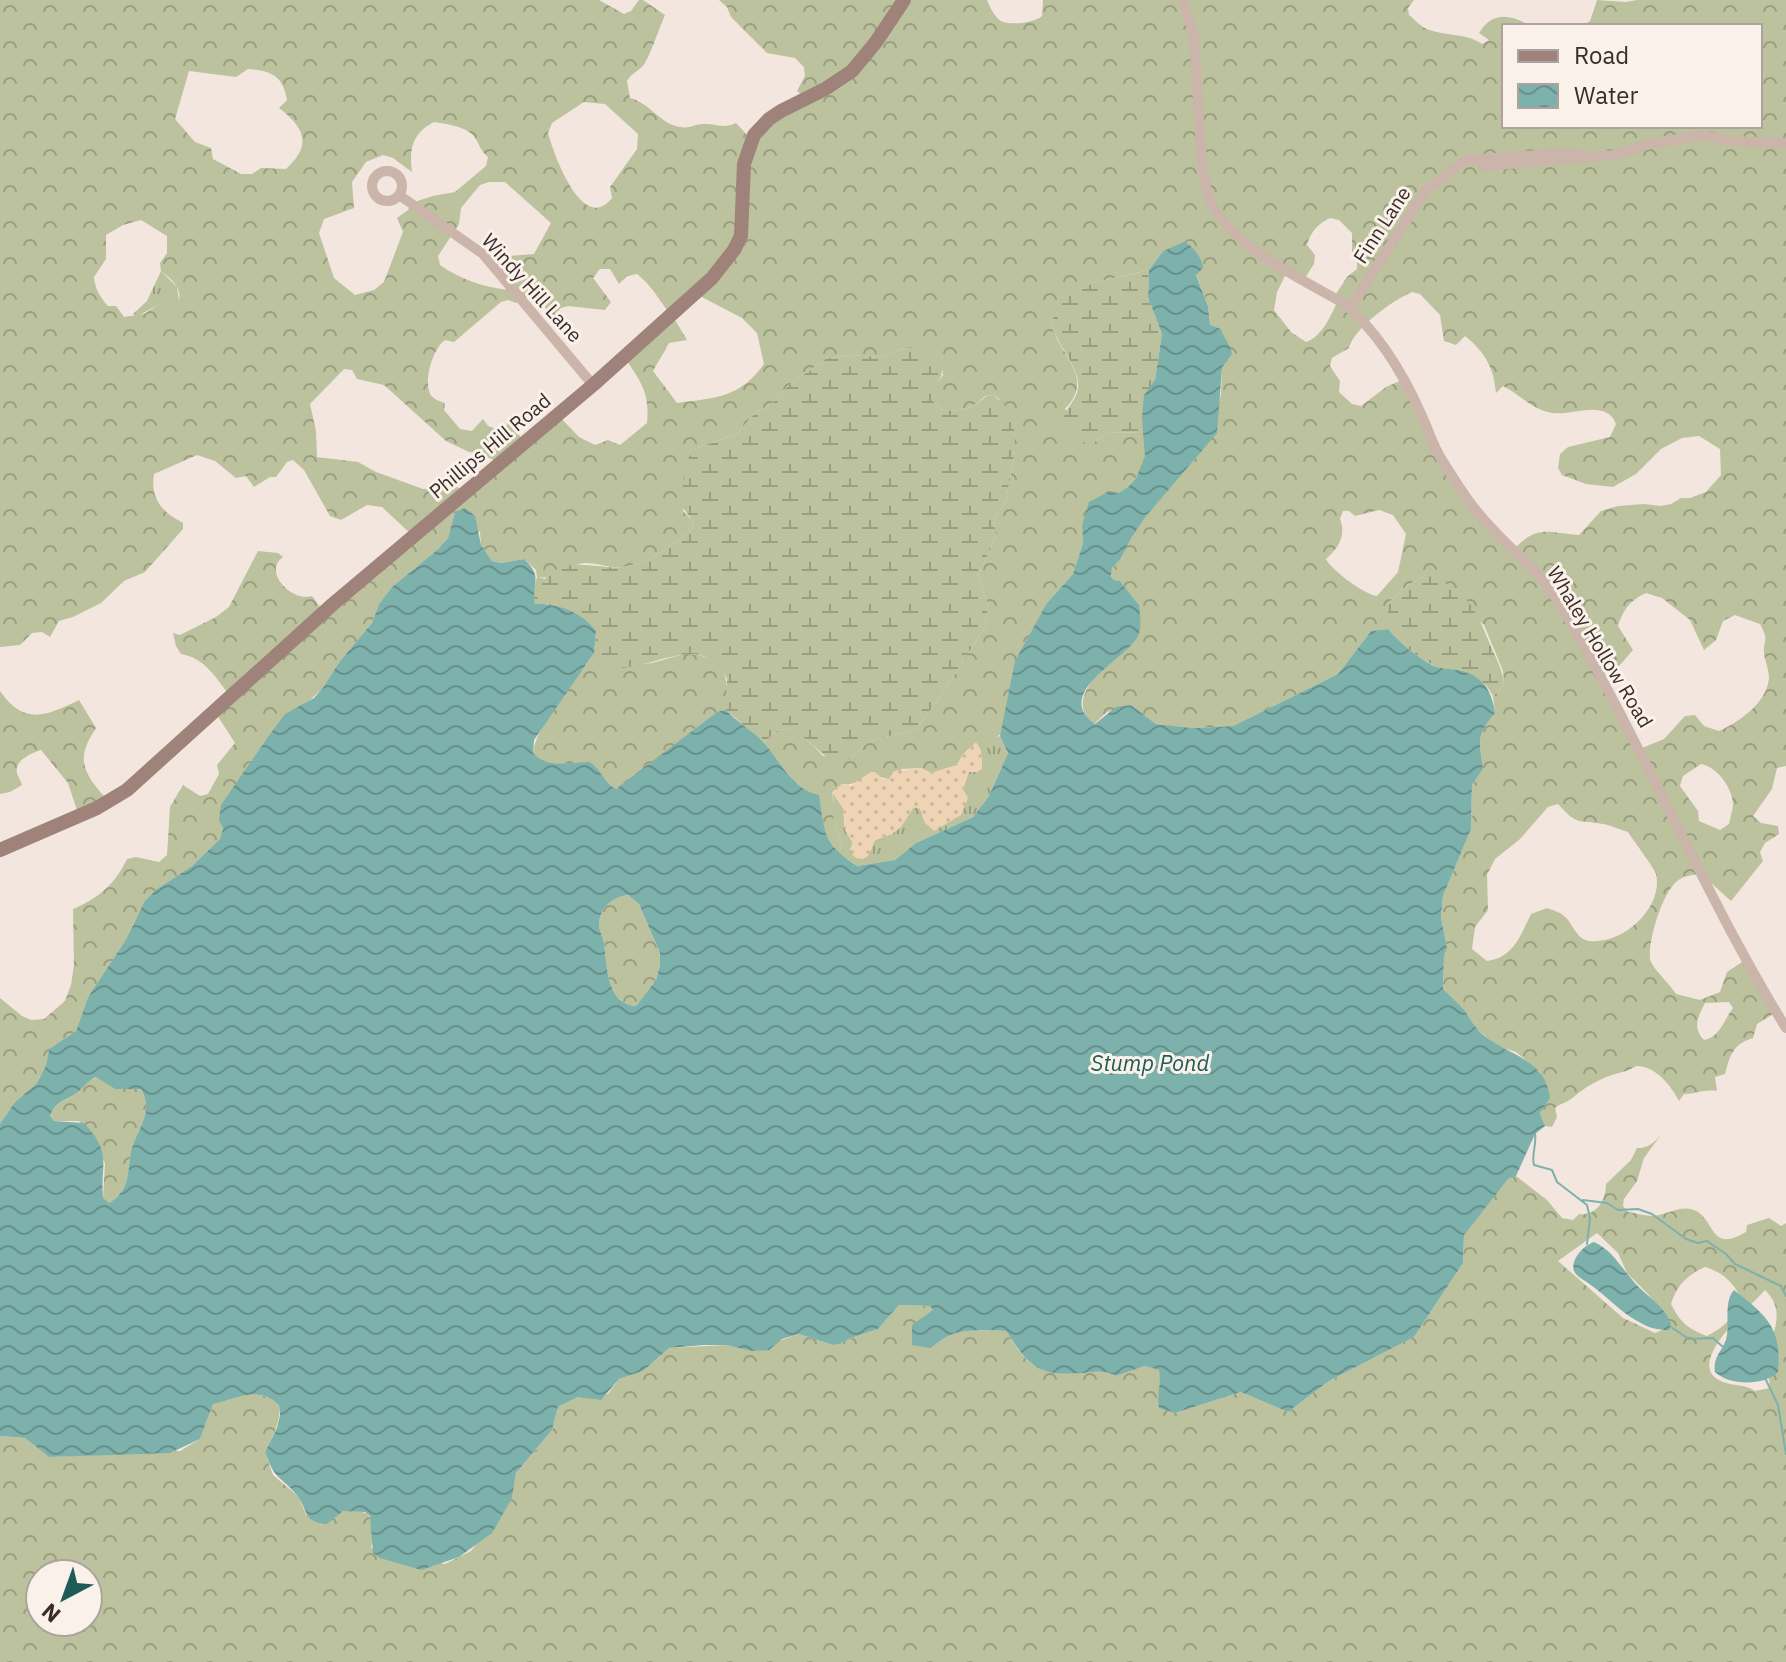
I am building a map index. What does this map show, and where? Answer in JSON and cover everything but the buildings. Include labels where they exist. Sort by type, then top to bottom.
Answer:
[{"type":"street","name":"Phillips Hill Road","points":[[0,850],[97,808],[127,790],[333,604],[593,385],[701,289],[734,250],[743,228],[745,155],[758,129],[781,111],[825,89],[852,71],[871,50],[904,0]]},
{"type":"street","name":"Whaley Hollow Road","points":[[1182,0],[1194,35],[1202,167],[1215,209],[1234,234],[1249,246],[1350,308],[1384,347],[1407,385],[1441,459],[1467,498],[1489,526],[1542,578],[1558,603],[1619,709],[1713,898],[1786,1028]]},
{"type":"street","name":"Finn Lane","points":[[1350,308],[1426,190],[1454,170],[1613,155],[1676,139],[1786,143]]},
{"type":"street","name":"Windy Hill Lane","points":[[399,195],[483,254],[593,385]]},
{"type":"green space","points":[[0,0],[599,0],[624,14],[643,0],[665,15],[645,63],[627,81],[630,98],[673,125],[728,126],[736,123],[747,135],[803,96],[797,91],[805,76],[804,67],[795,58],[767,53],[731,17],[727,7],[719,0],[987,0],[998,18],[1012,23],[1029,22],[1042,16],[1043,0],[1414,0],[1408,8],[1409,15],[1423,27],[1482,44],[1489,40],[1479,33],[1496,18],[1509,17],[1526,24],[1502,24],[1502,128],[1762,128],[1762,24],[1585,24],[1590,21],[1597,0],[1786,0],[1786,766],[1777,768],[1772,789],[1753,816],[1761,823],[1778,826],[1779,834],[1765,843],[1760,852],[1763,861],[1731,901],[1701,874],[1677,881],[1661,906],[1650,951],[1651,962],[1676,994],[1700,1000],[1720,992],[1727,972],[1745,960],[1775,1013],[1757,1024],[1753,1038],[1733,1051],[1725,1074],[1715,1077],[1717,1091],[1684,1094],[1679,1101],[1657,1073],[1637,1066],[1596,1082],[1557,1106],[1557,1117],[1552,1127],[1545,1126],[1540,1113],[1549,1099],[1540,1072],[1516,1052],[1497,1046],[1477,1029],[1443,989],[1447,948],[1441,917],[1443,896],[1471,829],[1472,785],[1483,769],[1480,739],[1495,713],[1493,696],[1504,685],[1503,671],[1484,625],[1425,575],[1388,603],[1388,629],[1371,631],[1338,674],[1233,726],[1193,728],[1156,724],[1131,705],[1107,712],[1094,724],[1085,713],[1083,702],[1095,677],[1138,636],[1139,605],[1120,581],[1114,580],[1112,568],[1147,515],[1210,439],[1221,394],[1222,368],[1231,354],[1210,325],[1208,306],[1196,274],[1197,257],[1192,247],[1163,251],[1149,270],[1093,283],[1067,297],[1051,322],[1076,376],[1074,397],[1065,409],[1094,442],[1107,433],[1144,432],[1146,456],[1141,469],[1127,488],[1082,525],[1083,543],[1073,574],[1047,603],[1005,730],[969,749],[957,765],[931,773],[921,768],[902,769],[889,779],[871,776],[842,784],[832,793],[833,815],[842,847],[839,853],[825,835],[807,793],[792,780],[764,743],[778,729],[785,729],[803,737],[823,756],[850,759],[873,740],[915,730],[985,627],[988,605],[978,576],[996,536],[994,521],[1006,501],[1015,451],[999,399],[994,395],[985,396],[971,407],[942,410],[933,401],[933,389],[943,375],[941,356],[904,348],[879,357],[849,355],[827,358],[788,386],[771,404],[754,414],[738,433],[695,449],[683,511],[692,520],[693,527],[671,546],[641,562],[618,567],[585,563],[550,577],[537,577],[536,570],[524,559],[501,563],[492,561],[481,545],[480,532],[455,512],[448,538],[392,587],[379,604],[372,623],[340,661],[322,689],[265,741],[222,805],[220,839],[192,866],[157,889],[88,997],[76,1031],[49,1049],[46,1065],[37,1083],[14,1103],[0,1124],[0,998],[31,1020],[44,1019],[65,1001],[74,965],[73,909],[105,889],[127,859],[136,857],[159,862],[167,855],[170,807],[183,785],[200,796],[208,794],[219,774],[217,765],[235,743],[215,712],[230,696],[203,664],[181,654],[173,633],[180,635],[229,607],[258,551],[278,553],[283,557],[277,563],[276,570],[282,584],[296,595],[312,596],[323,611],[412,535],[382,507],[367,505],[341,520],[330,516],[304,470],[293,460],[287,462],[276,477],[270,477],[254,487],[246,476],[236,478],[215,461],[197,455],[154,474],[154,491],[159,504],[183,523],[183,529],[145,572],[124,581],[101,603],[59,621],[50,637],[42,632],[32,633],[20,645],[0,647]],"holes":[[[248,69],[264,71],[275,76],[283,85],[287,100],[279,108],[294,122],[302,137],[300,152],[286,169],[261,168],[252,174],[241,174],[213,159],[211,148],[195,142],[175,119],[189,71],[236,77]],[[584,102],[605,104],[638,134],[637,149],[610,187],[612,198],[601,207],[591,207],[581,199],[563,173],[548,133],[552,123]],[[434,122],[465,129],[488,157],[486,166],[455,192],[411,203],[408,210],[397,218],[403,232],[384,282],[374,290],[355,295],[334,278],[319,233],[324,219],[354,208],[352,182],[366,162],[383,155],[393,158],[412,172],[412,149],[421,131]],[[505,182],[551,223],[534,254],[484,258],[510,290],[473,282],[440,265],[438,256],[459,224],[461,208],[480,185]],[[1330,218],[1339,220],[1352,233],[1352,253],[1357,269],[1347,277],[1334,297],[1338,301],[1325,325],[1306,342],[1291,332],[1274,310],[1277,292],[1287,272],[1305,278],[1314,264],[1315,255],[1307,245],[1319,225]],[[141,220],[167,236],[167,253],[160,263],[161,271],[177,287],[179,300],[173,305],[158,305],[144,314],[124,317],[116,306],[108,306],[100,296],[94,277],[106,259],[106,235],[123,225]],[[600,269],[610,269],[619,284],[627,276],[637,274],[671,315],[625,358],[643,388],[647,423],[620,445],[608,440],[595,445],[579,437],[558,415],[524,441],[509,423],[501,431],[488,426],[483,419],[472,431],[460,429],[444,410],[445,403],[430,394],[429,371],[441,344],[445,340],[454,342],[501,302],[508,300],[516,303],[532,295],[553,316],[568,306],[605,310],[611,302],[593,278]],[[1412,292],[1420,294],[1440,315],[1444,341],[1456,345],[1465,336],[1483,354],[1491,368],[1496,393],[1503,386],[1533,406],[1553,413],[1597,410],[1611,416],[1616,424],[1610,437],[1568,447],[1560,454],[1558,468],[1562,475],[1586,484],[1613,487],[1636,474],[1661,449],[1682,438],[1699,436],[1720,449],[1721,475],[1706,492],[1690,498],[1661,506],[1618,506],[1601,511],[1579,535],[1536,533],[1513,550],[1440,460],[1402,380],[1386,387],[1361,406],[1352,404],[1339,392],[1340,381],[1330,366],[1332,358],[1349,348],[1358,332],[1395,301]],[[696,294],[742,318],[757,333],[764,364],[746,384],[736,390],[677,403],[653,371],[669,343],[687,340],[672,315]],[[344,369],[352,370],[357,379],[384,385],[446,441],[499,463],[464,492],[457,487],[423,489],[358,462],[317,457],[316,431],[310,404]],[[1379,510],[1393,515],[1406,534],[1398,572],[1377,596],[1348,581],[1326,559],[1340,542],[1343,511],[1355,516]],[[1646,593],[1662,598],[1690,620],[1704,650],[1716,640],[1723,621],[1735,615],[1760,624],[1765,638],[1764,654],[1769,678],[1758,703],[1743,717],[1719,731],[1704,726],[1695,715],[1685,716],[1664,739],[1642,748],[1600,676],[1619,666],[1633,650],[1618,626],[1625,610]],[[1701,764],[1713,769],[1730,791],[1733,806],[1729,824],[1720,830],[1699,821],[1698,811],[1680,786],[1683,776]],[[1558,804],[1579,821],[1628,832],[1655,871],[1657,887],[1654,899],[1638,921],[1615,937],[1603,941],[1585,940],[1567,919],[1547,908],[1531,914],[1510,950],[1487,961],[1472,949],[1475,927],[1488,910],[1487,875],[1495,859],[1520,839],[1548,807]],[[1729,1002],[1733,1008],[1718,1032],[1704,1040],[1697,1022],[1705,1003]]]},
{"type":"green space","points":[[1149,270],[1148,297],[1162,334],[1155,380],[1142,418],[1144,432],[1107,433],[1094,442],[1079,443],[1062,424],[1077,393],[1078,380],[1051,322],[1066,297],[1093,283]]},
{"type":"green space","points":[[161,271],[177,287],[179,301],[173,305],[158,305],[136,317],[133,314],[147,301]]},
{"type":"green space","points":[[921,347],[941,356],[942,371],[933,401],[942,410],[961,410],[986,396],[994,395],[1007,408],[1014,422],[1015,451],[1006,501],[994,521],[996,536],[978,576],[988,605],[985,627],[915,730],[873,740],[850,759],[835,763],[795,732],[778,729],[764,743],[726,710],[727,679],[717,664],[691,654],[629,667],[607,667],[590,659],[594,652],[596,631],[561,608],[535,604],[533,592],[537,577],[545,579],[553,571],[573,565],[632,565],[651,558],[680,540],[693,527],[692,520],[680,504],[687,460],[695,449],[738,433],[754,414],[771,404],[788,386],[827,358],[849,355],[879,357],[904,348]]},
{"type":"green space","points":[[1425,575],[1459,592],[1479,619],[1503,679],[1504,685],[1493,696],[1481,681],[1442,669],[1421,658],[1388,629],[1388,603]]},
{"type":"green space","points":[[684,654],[708,658],[722,669],[727,686],[726,710],[709,718],[627,782],[616,789],[590,762],[553,763],[533,754],[548,717],[590,659],[613,668],[652,663]]},
{"type":"green space","points":[[0,691],[18,709],[36,715],[79,700],[96,728],[85,749],[85,766],[108,801],[79,816],[68,783],[41,750],[18,764],[17,773],[22,785],[0,794]]},
{"type":"green space","points":[[1000,736],[1008,753],[989,796],[973,817],[916,843],[895,860],[857,866],[839,853],[842,847],[833,815],[832,792],[843,808],[845,830],[853,843],[850,849],[871,847],[875,840],[892,834],[914,807],[920,808],[925,823],[964,794],[969,771],[978,772],[982,768],[981,751],[976,742]]},
{"type":"green space","points":[[628,895],[639,904],[660,953],[656,980],[636,1006],[626,1004],[613,991],[599,927],[608,904]]},
{"type":"green space","points":[[97,1077],[115,1089],[141,1089],[146,1106],[133,1143],[125,1186],[109,1203],[103,1199],[105,1163],[79,1121],[54,1121],[50,1116],[57,1105]]},
{"type":"green space","points":[[1663,1132],[1644,1158],[1637,1181],[1624,1199],[1623,1206],[1628,1212],[1653,1216],[1691,1209],[1705,1219],[1718,1237],[1725,1239],[1746,1232],[1747,1225],[1769,1218],[1781,1226],[1786,1223],[1786,1662],[0,1662],[0,1436],[25,1438],[49,1457],[180,1451],[200,1439],[213,1404],[247,1395],[263,1396],[279,1405],[278,1423],[265,1452],[273,1475],[299,1497],[306,1515],[349,1511],[365,1513],[372,1523],[371,1548],[445,1564],[471,1551],[512,1498],[516,1473],[552,1430],[558,1407],[578,1397],[608,1394],[619,1379],[643,1371],[669,1348],[726,1345],[751,1351],[799,1334],[833,1345],[840,1344],[878,1329],[899,1305],[930,1306],[934,1310],[929,1315],[930,1348],[959,1332],[1006,1331],[1029,1361],[1046,1371],[1069,1374],[1104,1372],[1116,1376],[1145,1366],[1160,1370],[1160,1408],[1175,1413],[1241,1392],[1288,1412],[1329,1381],[1414,1337],[1463,1263],[1466,1230],[1508,1179],[1516,1176],[1547,1200],[1562,1218],[1573,1220],[1579,1214],[1595,1210],[1602,1201],[1606,1184],[1631,1160],[1637,1148],[1651,1144]],"holes":[[[1597,1233],[1618,1253],[1627,1273],[1670,1322],[1662,1330],[1655,1333],[1623,1318],[1558,1261]],[[1705,1267],[1731,1282],[1741,1298],[1728,1321],[1707,1336],[1685,1324],[1671,1304],[1676,1291],[1688,1277]],[[1765,1290],[1777,1313],[1768,1359],[1770,1388],[1755,1391],[1719,1380],[1711,1372],[1710,1361],[1724,1335]]]},
{"type":"sand","points":[[976,742],[981,751],[982,768],[978,772],[969,772],[963,789],[968,798],[961,815],[934,831],[925,823],[920,809],[914,807],[901,827],[875,840],[867,857],[860,860],[853,856],[850,849],[853,843],[845,830],[843,808],[832,792],[842,784],[851,786],[870,772],[889,779],[894,771],[921,768],[931,773],[957,765]]},
{"type":"water","name":"Stump Pond","points":[[1184,242],[1197,253],[1203,268],[1196,275],[1208,306],[1210,325],[1221,329],[1232,354],[1222,368],[1217,433],[1147,515],[1112,568],[1111,576],[1120,581],[1139,605],[1140,629],[1131,645],[1086,689],[1082,700],[1084,712],[1095,724],[1116,707],[1131,705],[1156,724],[1193,728],[1233,726],[1338,674],[1371,631],[1388,629],[1408,649],[1432,665],[1465,672],[1479,679],[1488,690],[1493,704],[1495,713],[1480,739],[1483,769],[1472,785],[1471,829],[1443,896],[1441,917],[1447,948],[1443,989],[1480,1032],[1540,1073],[1547,1084],[1550,1098],[1540,1113],[1545,1126],[1535,1134],[1516,1176],[1508,1179],[1464,1235],[1463,1263],[1414,1337],[1329,1381],[1288,1412],[1241,1392],[1175,1413],[1159,1408],[1159,1370],[1145,1366],[1116,1376],[1100,1372],[1069,1374],[1046,1371],[1029,1361],[1006,1331],[965,1331],[950,1335],[930,1348],[912,1345],[912,1325],[933,1310],[930,1306],[899,1305],[878,1329],[840,1344],[833,1345],[799,1334],[782,1339],[769,1350],[751,1351],[726,1345],[669,1348],[643,1371],[619,1379],[601,1400],[578,1397],[558,1407],[552,1430],[516,1473],[512,1498],[492,1533],[459,1557],[421,1570],[373,1553],[370,1516],[365,1512],[343,1511],[327,1524],[309,1518],[296,1494],[274,1472],[268,1461],[265,1452],[280,1415],[279,1405],[263,1396],[247,1395],[213,1404],[200,1439],[170,1453],[49,1457],[25,1438],[0,1436],[0,1124],[14,1103],[37,1083],[46,1065],[49,1049],[76,1031],[88,997],[125,941],[145,901],[157,889],[192,866],[220,839],[223,828],[219,820],[221,805],[265,741],[285,714],[314,698],[322,689],[340,661],[372,623],[379,604],[392,587],[448,538],[455,512],[465,508],[475,516],[481,545],[492,561],[501,563],[524,559],[530,565],[535,576],[535,604],[568,610],[596,631],[594,653],[534,740],[533,753],[539,758],[560,764],[590,762],[616,789],[709,718],[726,710],[765,744],[795,782],[819,795],[824,828],[837,850],[857,866],[895,860],[916,843],[973,817],[989,796],[1008,753],[1000,736],[1015,661],[1047,603],[1073,574],[1083,543],[1082,525],[1089,502],[1108,492],[1119,493],[1136,478],[1145,457],[1144,395],[1155,380],[1162,334],[1148,297],[1149,270],[1163,251]],"holes":[[[628,895],[639,904],[660,953],[656,980],[636,1006],[626,1004],[613,991],[599,927],[608,904]],[[96,1077],[115,1089],[141,1089],[146,1106],[133,1143],[125,1186],[109,1203],[103,1198],[102,1151],[93,1134],[84,1123],[54,1121],[50,1116],[57,1105]]]},
{"type":"water","points":[[1594,1242],[1611,1254],[1664,1312],[1671,1324],[1669,1330],[1650,1327],[1632,1318],[1576,1275],[1573,1267],[1576,1258]]},
{"type":"water","points":[[1734,1290],[1763,1316],[1775,1334],[1778,1372],[1772,1377],[1756,1382],[1738,1382],[1715,1372],[1715,1361],[1727,1335],[1728,1305]]},
{"type":"waterway","points":[[1535,1134],[1534,1165],[1552,1170],[1557,1182],[1587,1205],[1590,1218],[1587,1244]]},
{"type":"waterway","points":[[1583,1200],[1607,1203],[1618,1210],[1638,1209],[1652,1214],[1686,1239],[1698,1243],[1707,1241],[1735,1264],[1781,1286],[1786,1296]]},
{"type":"waterway","points":[[1671,1327],[1689,1339],[1713,1338],[1723,1347]]},
{"type":"waterway","points":[[1765,1378],[1778,1405],[1786,1454]]}]
